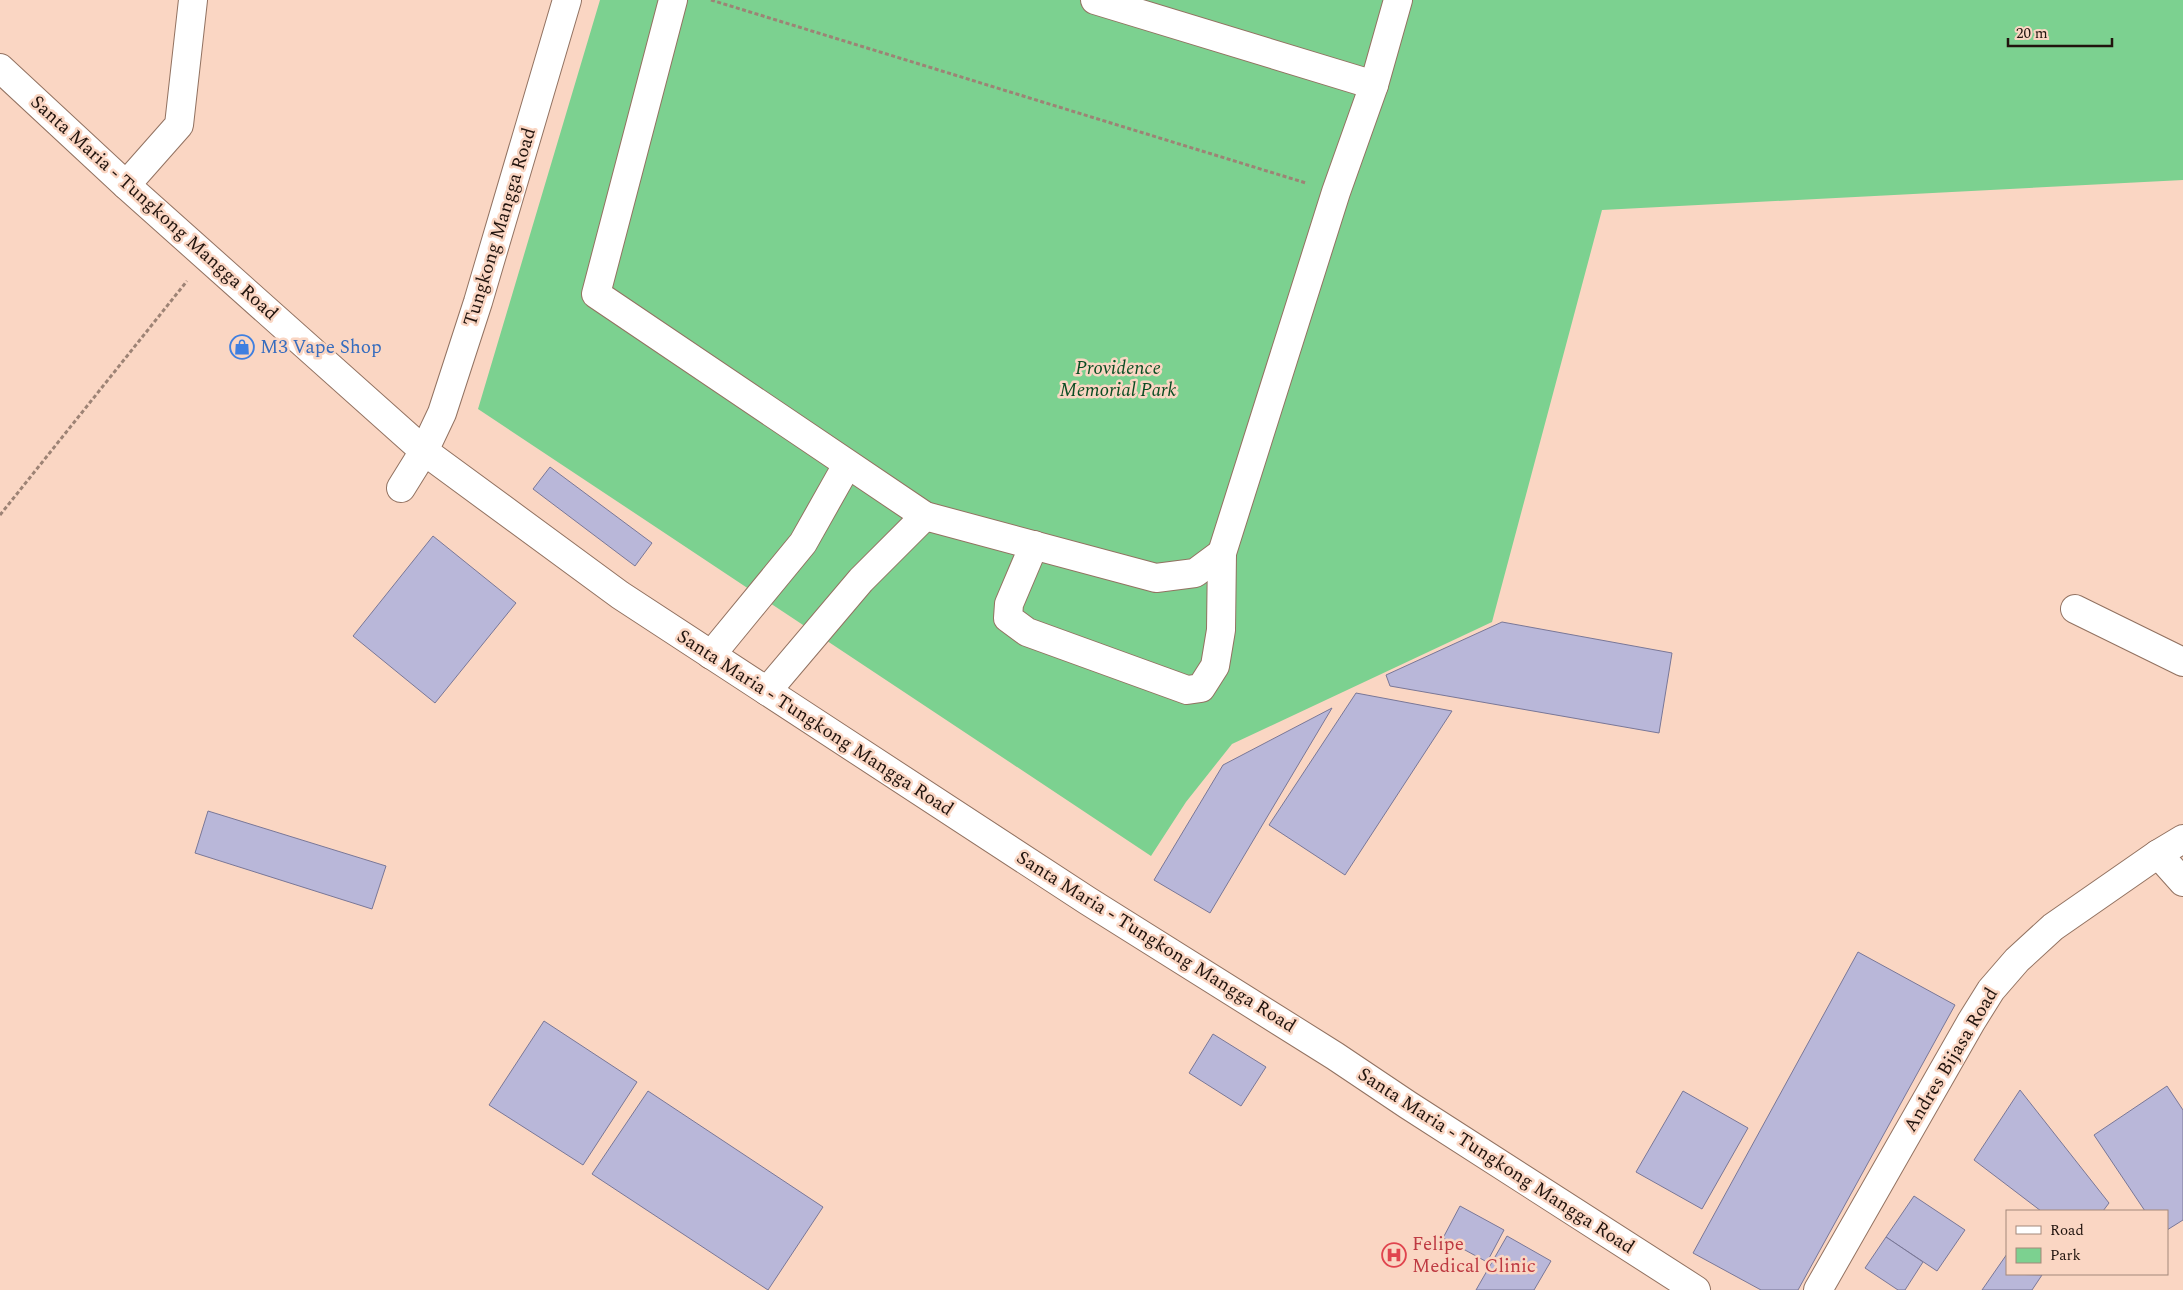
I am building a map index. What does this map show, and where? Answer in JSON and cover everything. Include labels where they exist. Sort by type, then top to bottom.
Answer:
[{"type":"main road","points":[[126,185],[179,125],[193,0]]},
{"type":"main road","name":"Tungkong Mangga Road","points":[[401,488],[424,451],[442,413],[478,302],[567,0]]},
{"type":"main road","points":[[672,0],[596,294],[925,516],[1156,578],[1195,573],[1222,553]]},
{"type":"main road","points":[[1095,0],[1374,85]]},
{"type":"main road","points":[[1034,545],[1010,604],[1008,618],[1026,632],[1187,690],[1201,688],[1214,666],[1221,630],[1222,553],[1336,192],[1374,85],[1398,0]]},
{"type":"main road","name":"Santa Maria - Tungkong Mangga Road","points":[[0,68],[126,185],[424,451],[620,594],[1088,900],[1318,1045],[1696,1290]]},
{"type":"main road","points":[[711,655],[803,543],[847,465]]},
{"type":"main road","points":[[767,691],[861,580],[925,516]]},
{"type":"main road","points":[[2075,609],[2183,662]]},
{"type":"main road","name":"Andres Bijasa Road","points":[[1818,1290],[1991,990],[2017,960],[2053,927],[2158,854],[2183,839]]},
{"type":"main road","points":[[2158,854],[2183,882]]},
{"type":"path","points":[[711,0],[1336,192]]},
{"type":"path","points":[[0,516],[206,257]]},
{"type":"green space","name":"Providence Memorial Park","points":[[600,0],[2183,0],[2183,180],[1602,210],[1492,622],[1232,744],[1186,802],[1151,856],[478,409]]},
{"type":"building","points":[[550,467],[652,543],[635,566],[533,489]]},
{"type":"building","points":[[433,536],[516,603],[435,703],[353,636]]},
{"type":"building","points":[[1502,622],[1672,653],[1659,733],[1390,686],[1386,675]]},
{"type":"building","points":[[1356,693],[1452,711],[1345,875],[1269,825]]},
{"type":"building","points":[[1332,708],[1210,913],[1154,880],[1223,765]]},
{"type":"building","points":[[208,811],[386,866],[372,909],[195,853]]},
{"type":"building","points":[[1858,952],[1955,1005],[1798,1290],[1761,1290],[1693,1253]]},
{"type":"building","points":[[544,1021],[637,1082],[583,1165],[489,1105]]},
{"type":"building","points":[[1213,1034],[1266,1067],[1241,1106],[1189,1073]]},
{"type":"building","points":[[2167,1086],[2183,1110],[2183,1220],[2168,1229],[2168,1210],[2144,1210],[2094,1135]]},
{"type":"building","points":[[2020,1090],[2109,1203],[2104,1210],[2040,1210],[1974,1160]]},
{"type":"building","points":[[648,1091],[823,1207],[768,1290],[592,1174]]},
{"type":"building","points":[[1683,1091],[1748,1128],[1702,1209],[1636,1172]]},
{"type":"building","points":[[1914,1196],[1965,1230],[1937,1271],[1886,1237]]},
{"type":"building","points":[[1460,1206],[1504,1230],[1487,1262],[1443,1238]]},
{"type":"building","points":[[1507,1236],[1551,1261],[1534,1290],[1476,1290]]},
{"type":"building","points":[[1886,1237],[1923,1262],[1905,1290],[1898,1290],[1865,1268]]},
{"type":"building","points":[[2006,1255],[2006,1275],[2042,1275],[2032,1290],[1982,1290]]},
{"type":"place","name":"M3 Vape Shop","points":[[242,347]]},
{"type":"place","name":"Felipe Medical Clinic","points":[[1394,1255]]}]
